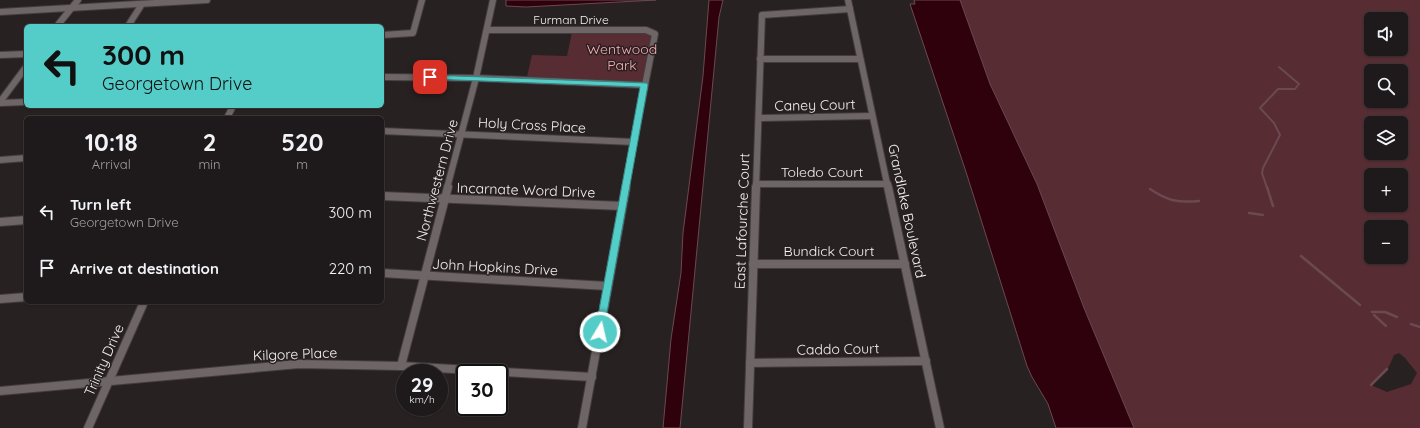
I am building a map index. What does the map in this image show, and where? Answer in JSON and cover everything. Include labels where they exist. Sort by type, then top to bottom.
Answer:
[{"type":"street","points":[[59,24],[78,0]]},
{"type":"street","points":[[0,12],[207,0]]},
{"type":"street","points":[[384,35],[414,33],[422,0]]},
{"type":"street","name":"Northwestern Drive","points":[[402,364],[476,78],[493,0]]},
{"type":"street","name":"Grandlake Boulevard","points":[[848,0],[940,428]]},
{"type":"street","points":[[129,24],[142,4]]},
{"type":"street","name":"East Lafourche Court","points":[[748,428],[762,15],[850,9]]},
{"type":"street","name":"Furman Drive","points":[[487,30],[646,30],[654,32],[655,37],[644,85]]},
{"type":"street","points":[[0,55],[24,54]]},
{"type":"street","points":[[760,59],[860,59]]},
{"type":"street","points":[[0,103],[24,70]]},
{"type":"street","points":[[384,78],[400,76],[476,78],[644,85],[582,428]]},
{"type":"street","points":[[0,103],[24,102]]},
{"type":"street","name":"Caney Court","points":[[759,118],[872,116]]},
{"type":"street","name":"Holy Cross Place","points":[[384,131],[634,142]]},
{"type":"street","points":[[0,160],[24,158]]},
{"type":"street","name":"Toledo Court","points":[[756,184],[888,184]]},
{"type":"street","name":"Incarnate Word Drive","points":[[384,196],[444,200],[622,206]]},
{"type":"street","points":[[0,222],[24,220]]},
{"type":"street","name":"Bundick Court","points":[[753,264],[905,264]]},
{"type":"street","name":"John Hopkins Drive","points":[[384,273],[607,286]]},
{"type":"street","points":[[0,299],[24,297]]},
{"type":"street","name":"Trinity Drive","points":[[88,428],[143,304]]},
{"type":"street","name":"Caddo Court","points":[[750,363],[926,361]]},
{"type":"street","name":"Kilgore Place","points":[[0,391],[299,364],[396,366]]},
{"type":"street","name":"Kilgore Place","points":[[448,369],[592,377]]},
{"type":"green space","points":[[960,0],[1420,0],[1420,428],[1134,428],[1084,308],[1037,184],[990,84]],"holes":[[[1399,353],[1417,373],[1411,384],[1387,392],[1371,385],[1386,372],[1394,355]]]},
{"type":"green space","name":"Wentwood Park","points":[[572,32],[650,32],[652,35],[643,82],[527,77],[532,55],[567,56]]},
{"type":"shaded area","points":[[506,0],[656,0],[526,7],[506,6]]},
{"type":"shaded area","points":[[709,0],[723,0],[719,17],[680,428],[663,428],[671,339],[681,273],[683,233],[703,76]]},
{"type":"shaded area","points":[[914,0],[960,0],[990,84],[1037,184],[1084,308],[1134,428],[1056,428],[1048,404],[1027,366],[967,175],[910,4],[915,4]]},
{"type":"waterway","points":[[1267,188],[1262,173],[1263,168],[1280,135],[1274,123],[1260,108],[1278,89],[1295,89],[1299,84],[1279,67]]},
{"type":"waterway","points":[[1267,187],[1273,206]]},
{"type":"waterway","points":[[1150,189],[1168,199],[1185,202],[1199,201]]},
{"type":"waterway","points":[[1249,213],[1263,215]]},
{"type":"waterway","points":[[1301,256],[1360,305]]},
{"type":"waterway","points":[[1372,312],[1385,312],[1397,317]]},
{"type":"waterway","points":[[1374,315],[1386,326]]},
{"type":"waterway","points":[[1411,324],[1420,327]]},
{"type":"waterway","points":[[1371,385],[1387,369]]},
{"type":"route","points":[[430,77],[644,85],[614,246],[600,332]]}]
